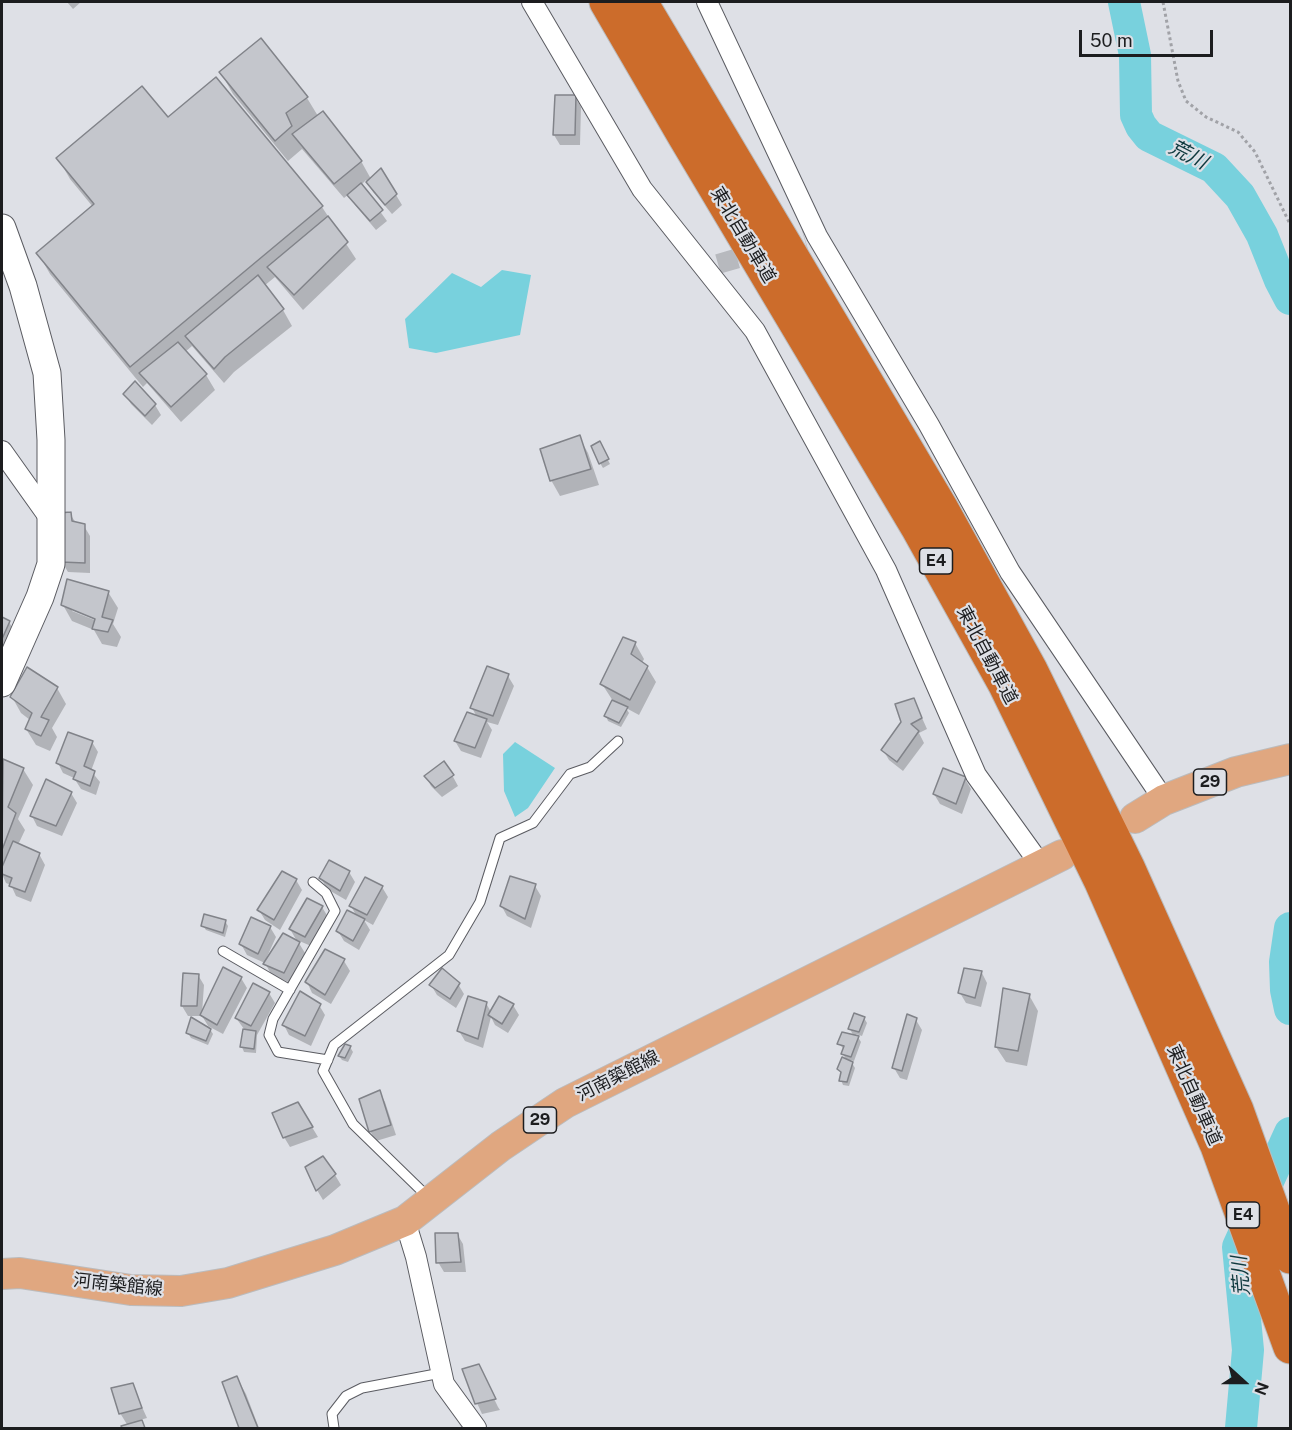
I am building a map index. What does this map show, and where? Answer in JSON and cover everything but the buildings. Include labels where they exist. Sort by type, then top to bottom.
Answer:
[{"type":"highway","name":"東北自動車道","points":[[606,2],[917,527],[1005,685],[1101,882],[1217,1146],[1290,1347]]},
{"type":"highway","name":"東北自動車道","points":[[642,2],[942,510],[1032,670],[1128,867],[1237,1110],[1288,1250]]},
{"type":"main road","name":"29","points":[[1134,818],[1164,800],[1236,772],[1290,759]]},
{"type":"main road","name":"河南築館線","points":[[2,1274],[20,1273],[131,1290],[181,1291],[228,1283],[336,1250],[405,1221],[501,1146],[565,1103],[1051,860]]},
{"type":"street","points":[[532,2],[642,189],[713,267],[755,331],[886,570],[976,775],[1051,860]]},
{"type":"street","points":[[707,2],[811,237],[929,425],[1010,572],[1164,800]]},
{"type":"street","points":[[2,228],[23,286],[47,373],[51,441],[51,564],[40,597],[2,683]]},
{"type":"street","points":[[2,451],[51,520]]},
{"type":"street","points":[[405,1221],[416,1257],[444,1384],[476,1428]]},
{"type":"lane","points":[[432,1201],[353,1124],[323,1071],[334,1045],[449,955],[480,902],[500,838],[533,823],[570,774],[590,767],[618,741]]},
{"type":"lane","points":[[312,882],[326,893],[335,911],[273,1019],[269,1035],[278,1052],[328,1060]]},
{"type":"lane","points":[[223,951],[290,990]]},
{"type":"lane","points":[[334,1428],[332,1414],[346,1396],[362,1388],[441,1373]]},
{"type":"path","points":[[1163,2],[1178,81],[1186,101],[1206,117],[1238,132],[1256,152],[1290,224]]},
{"type":"water","points":[[502,270],[531,275],[520,335],[436,353],[409,348],[405,319],[452,273],[481,287]]},
{"type":"water","points":[[515,742],[555,768],[528,808],[515,817],[504,791],[503,754]]},
{"type":"waterway","name":"荒川","points":[[1124,2],[1135,55],[1136,115],[1141,126],[1149,136],[1214,168],[1240,196],[1262,235],[1290,299]]},
{"type":"waterway","name":"荒川","points":[[1290,928],[1285,962],[1286,990],[1290,1009]]},
{"type":"waterway","name":"荒川","points":[[1241,1428],[1248,1350],[1238,1247],[1290,1133]]},
{"type":"tunnel","points":[[718,264],[805,239]]}]
